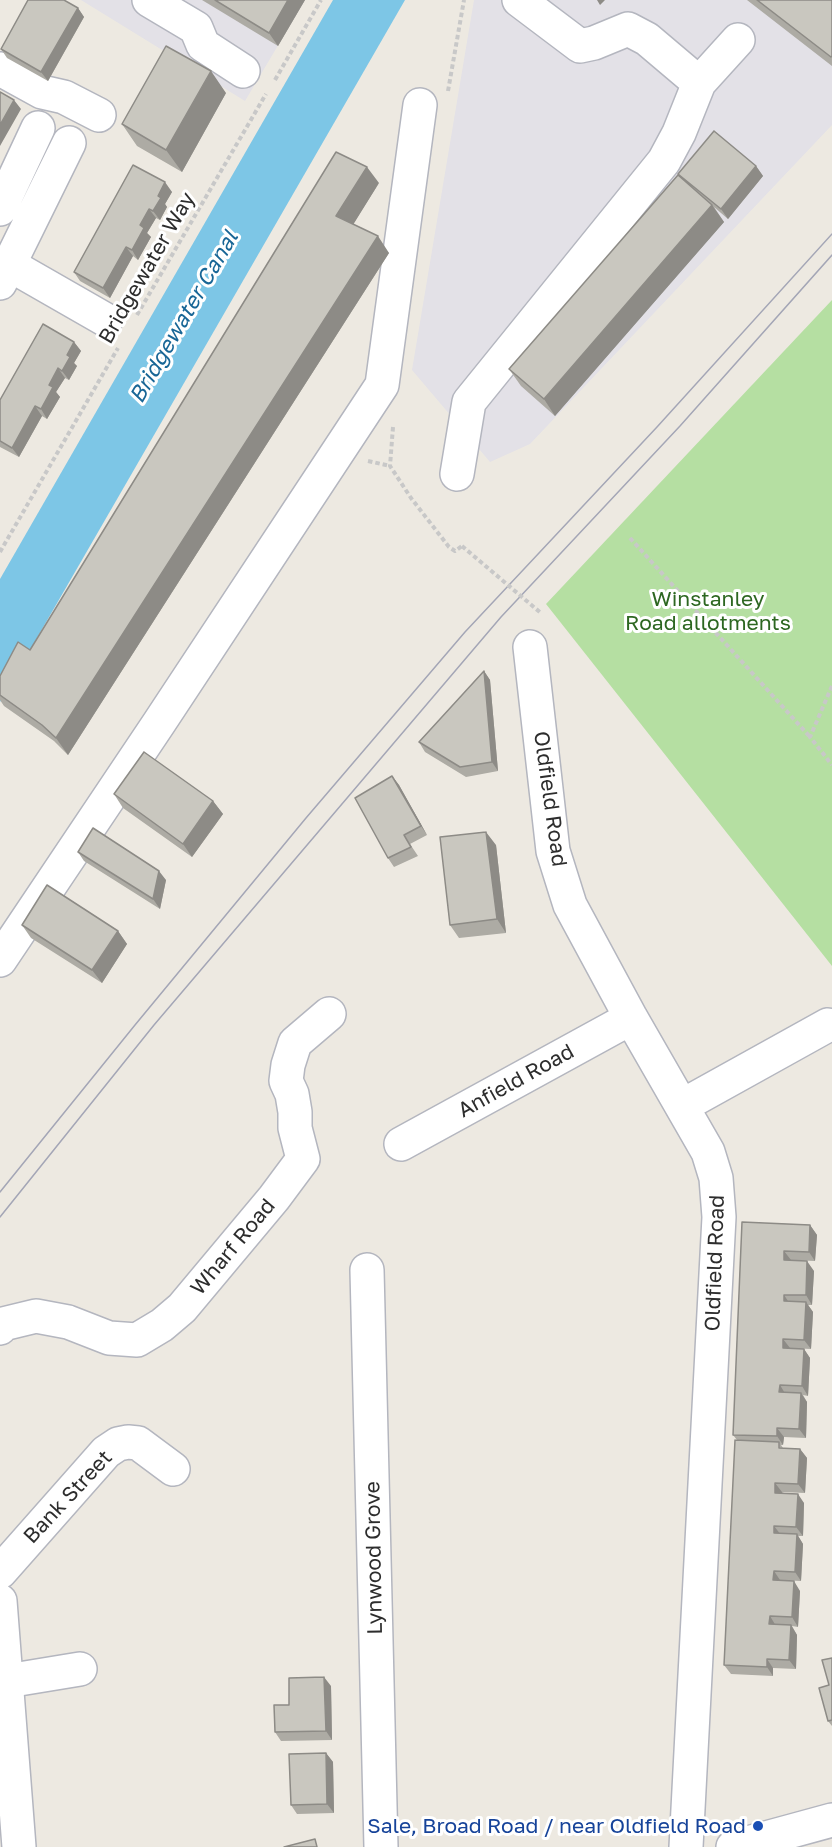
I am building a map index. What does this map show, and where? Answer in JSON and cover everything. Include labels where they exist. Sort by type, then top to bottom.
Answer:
[{"type":"street","points":[[149,0],[196,28],[203,45],[243,71]]},
{"type":"street","points":[[519,0],[580,46],[594,43],[628,29],[647,39],[699,83]]},
{"type":"street","points":[[457,474],[469,402],[664,161],[679,133],[699,83],[738,40]]},
{"type":"street","points":[[0,69],[42,92],[64,97],[99,115]]},
{"type":"street","points":[[0,960],[382,385],[420,105]]},
{"type":"street","points":[[0,209],[38,128]]},
{"type":"street","points":[[69,143],[5,274],[120,328]]},
{"type":"street","name":"Oldfield Road","points":[[530,647],[553,851],[570,905],[631,1018],[708,1152],[716,1178],[719,1218],[686,1847]]},
{"type":"street","name":"Wharf Road","points":[[0,1328],[3,1324],[36,1317],[68,1322],[109,1338],[136,1340],[162,1325],[182,1308],[303,1160],[295,1128],[292,1094],[286,1081],[288,1065],[295,1043],[329,1014]]},
{"type":"street","name":"Anfield Road","points":[[401,1144],[631,1018]]},
{"type":"street","points":[[682,1106],[828,1025]]},
{"type":"street","name":"Lynwood Grove","points":[[367,1270],[381,1847]]},
{"type":"street","name":"Bank Street","points":[[0,1572],[106,1452],[118,1444],[138,1443],[173,1469]]},
{"type":"street","points":[[0,1601],[7,1681],[7,1762],[19,1847]]},
{"type":"street","points":[[7,1681],[80,1669]]},
{"type":"street","points":[[733,1847],[832,1820]]},
{"type":"path","name":"Bridgewater Way","points":[[0,552],[120,328],[321,0]]},
{"type":"path","points":[[411,498],[449,547],[455,551],[462,546],[542,614]]},
{"type":"path","points":[[630,538],[810,737],[832,765]]},
{"type":"path","points":[[810,737],[832,686]]},
{"type":"shaded area","points":[[81,0],[305,0],[245,101]]},
{"type":"shaded area","points":[[474,0],[832,0],[832,125],[530,444],[490,462],[412,370]]},
{"type":"green space","name":"Winstanley Road allotments","points":[[832,300],[832,966],[546,604]]},
{"type":"water","name":"Bridgewater Canal","points":[[333,0],[405,0],[0,702],[0,579]]},
{"type":"building","points":[[28,0],[64,0],[78,8],[41,72],[1,49]]},
{"type":"building","points":[[215,0],[288,0],[269,33]]},
{"type":"building","points":[[757,0],[832,0],[832,56],[831,57]]},
{"type":"building","points":[[166,46],[211,71],[166,150],[122,124]]},
{"type":"building","points":[[0,92],[14,100],[0,125]]},
{"type":"building","points":[[714,131],[756,166],[721,209],[678,174]]},
{"type":"building","points":[[336,152],[367,167],[336,216],[378,236],[56,738],[0,695],[0,676],[18,642],[30,650]]},
{"type":"building","points":[[133,165],[165,182],[158,196],[161,198],[153,211],[149,209],[140,225],[144,228],[132,250],[126,247],[103,288],[74,272]]},
{"type":"building","points":[[678,175],[712,205],[544,399],[509,369]]},
{"type":"building","points":[[43,324],[74,342],[67,355],[70,357],[62,371],[58,368],[49,385],[53,387],[41,409],[35,406],[12,448],[0,441],[0,400]]},
{"type":"building","points":[[484,671],[492,762],[460,767],[419,742]]},
{"type":"building","points":[[144,752],[213,801],[183,844],[114,794]]},
{"type":"building","points":[[392,776],[421,826],[404,835],[411,847],[388,858],[355,798]]},
{"type":"building","points":[[93,828],[159,871],[153,899],[78,852]]},
{"type":"building","points":[[486,832],[497,919],[450,925],[440,837]]},
{"type":"building","points":[[47,885],[118,931],[92,970],[22,925]]},
{"type":"building","points":[[742,1222],[810,1225],[809,1252],[784,1251],[784,1260],[807,1261],[806,1295],[784,1295],[784,1301],[806,1302],[804,1340],[783,1339],[783,1348],[804,1349],[802,1386],[780,1385],[779,1392],[801,1393],[799,1429],[777,1428],[777,1436],[733,1435]]},
{"type":"building","points":[[735,1440],[779,1442],[779,1448],[800,1449],[798,1484],[775,1483],[775,1493],[798,1494],[796,1527],[774,1526],[774,1533],[797,1534],[795,1572],[774,1571],[773,1580],[794,1581],[792,1617],[770,1616],[769,1624],[791,1625],[789,1660],[767,1659],[767,1667],[724,1665]]},
{"type":"building","points":[[832,1658],[832,1720],[828,1721],[819,1688],[829,1685],[822,1660]]},
{"type":"building","points":[[324,1677],[326,1731],[275,1732],[274,1705],[289,1705],[289,1678]]},
{"type":"building","points":[[326,1753],[327,1804],[291,1805],[289,1754]]},
{"type":"building","points":[[315,1839],[317,1847],[284,1847]]},
{"type":"tram line","points":[[0,1192],[306,818],[465,632],[657,427],[832,234]]},
{"type":"tram line","points":[[0,1217],[154,1025],[501,617],[680,426],[832,255]]},
{"type":"place","name":"Sale, Broad Road / near Oldfield Road","points":[[758,1826]]}]
